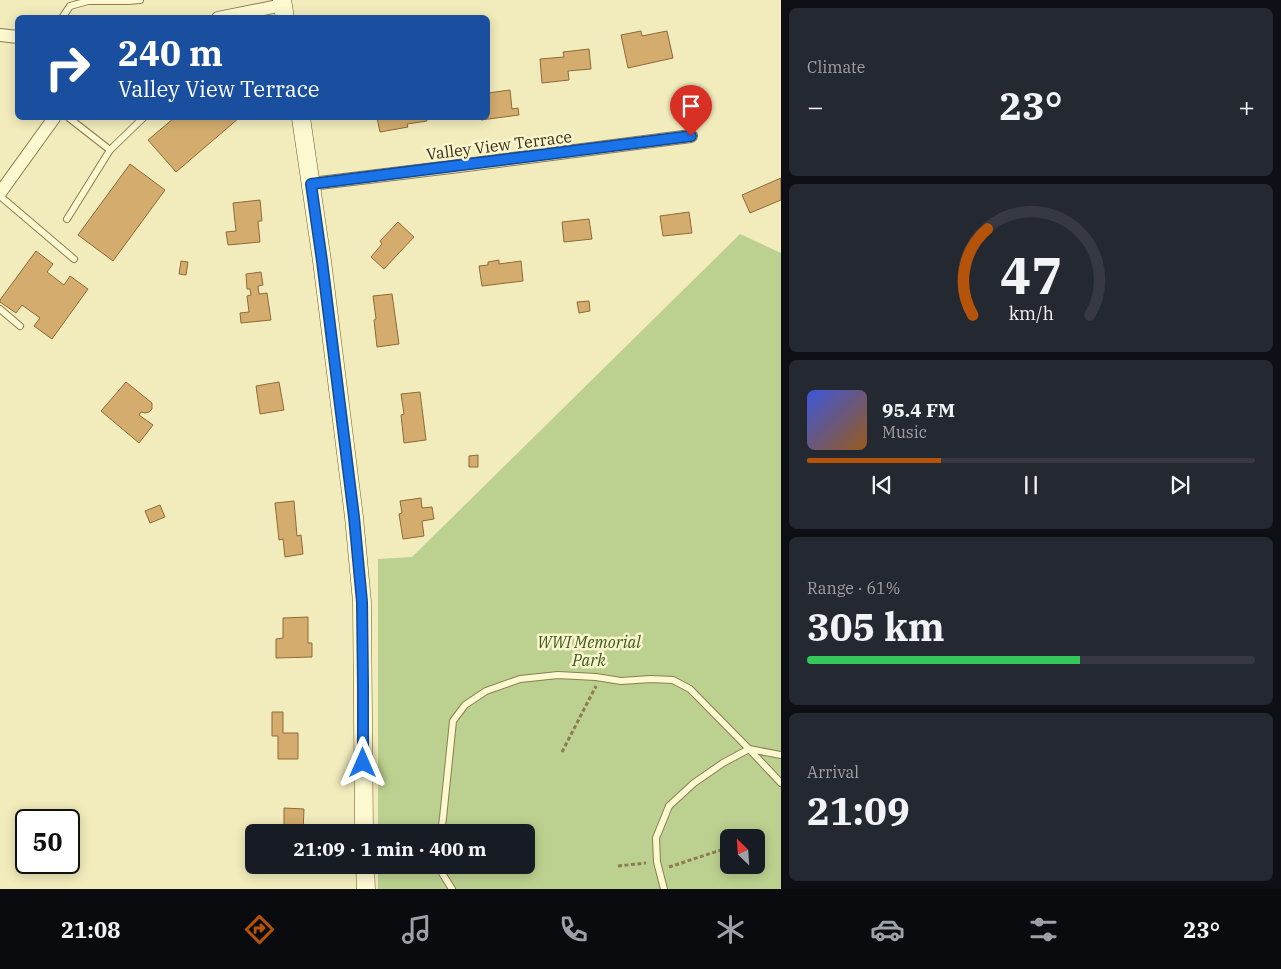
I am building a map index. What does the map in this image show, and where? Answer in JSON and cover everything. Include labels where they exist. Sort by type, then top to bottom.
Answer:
[{"type":"main road","points":[[301,120],[322,261],[354,517],[361,592],[364,824]]},
{"type":"main road","points":[[365,874],[366,889]]},
{"type":"street","points":[[238,15],[284,8]]},
{"type":"street","points":[[0,35],[15,37]]},
{"type":"street","points":[[0,194],[53,120]]},
{"type":"street","name":"Valley View Terrace","points":[[311,184],[691,136]]},
{"type":"lane","points":[[64,15],[70,6],[88,0],[140,0]]},
{"type":"lane","points":[[72,120],[110,150]]},
{"type":"lane","points":[[67,219],[110,150],[141,120]]},
{"type":"lane","points":[[0,194],[74,259]]},
{"type":"lane","points":[[0,309],[20,326]]},
{"type":"lane","points":[[442,824],[453,721],[465,705],[486,691],[520,678],[558,675],[620,681],[673,680],[690,688],[781,783]]},
{"type":"lane","points":[[664,889],[657,862],[656,838],[669,806],[694,782],[749,749],[781,756]]},
{"type":"lane","points":[[443,874],[452,889]]},
{"type":"path","points":[[562,752],[600,678]]},
{"type":"path","points":[[659,871],[720,850]]},
{"type":"path","points":[[618,866],[657,862]]},
{"type":"green space","name":"WWI Memorial Park","points":[[740,234],[781,253],[781,889],[378,889],[378,874],[535,874],[535,824],[378,824],[378,559],[412,557]]},
{"type":"building","points":[[641,31],[642,36],[667,31],[673,58],[628,68],[621,35]]},
{"type":"building","points":[[589,49],[591,69],[568,71],[569,80],[542,83],[540,59],[564,57],[563,52]]},
{"type":"building","points":[[510,90],[512,109],[518,108],[519,115],[490,119],[490,93]]},
{"type":"building","points":[[172,120],[237,120],[176,172],[148,140]]},
{"type":"building","points":[[377,120],[427,121],[407,124],[408,127],[380,132]]},
{"type":"building","points":[[130,164],[165,190],[113,261],[78,235]]},
{"type":"building","points":[[781,178],[781,200],[750,213],[742,195]]},
{"type":"building","points":[[260,200],[262,221],[258,221],[260,242],[228,245],[226,232],[236,231],[233,203]]},
{"type":"building","points":[[689,212],[692,233],[663,236],[660,216]]},
{"type":"building","points":[[589,219],[592,239],[564,242],[562,222]]},
{"type":"building","points":[[398,222],[414,237],[384,269],[371,257],[382,244],[380,241]]},
{"type":"building","points":[[36,251],[53,264],[47,272],[64,285],[70,276],[88,289],[52,339],[34,326],[40,318],[22,305],[16,313],[0,302]]},
{"type":"building","points":[[499,260],[499,264],[521,261],[523,281],[482,286],[479,266],[488,265],[488,262]]},
{"type":"building","points":[[181,261],[188,262],[186,275],[179,274]]},
{"type":"building","points":[[261,272],[263,285],[258,286],[259,294],[267,293],[271,320],[241,323],[240,313],[249,312],[247,296],[251,295],[250,289],[247,289],[246,274]]},
{"type":"building","points":[[392,294],[399,344],[377,347],[373,296]]},
{"type":"building","points":[[589,301],[590,311],[579,313],[577,302]]},
{"type":"building","points":[[126,382],[152,403],[152,409],[149,412],[141,412],[139,415],[153,425],[139,443],[101,411]]},
{"type":"building","points":[[279,382],[284,410],[260,414],[256,386]]},
{"type":"building","points":[[420,392],[426,440],[404,443],[401,415],[404,414],[401,394]]},
{"type":"building","points":[[478,455],[478,467],[469,467],[469,456]]},
{"type":"building","points":[[421,498],[422,508],[432,507],[434,519],[422,521],[424,536],[403,539],[399,514],[402,513],[400,501]]},
{"type":"building","points":[[294,501],[297,536],[301,535],[303,554],[285,557],[283,539],[279,540],[275,503]]},
{"type":"building","points":[[160,505],[165,517],[150,523],[145,511]]},
{"type":"building","points":[[308,617],[308,643],[312,643],[312,657],[276,658],[276,639],[283,638],[283,618]]},
{"type":"building","points":[[272,712],[283,712],[283,733],[298,733],[298,759],[278,759],[278,736],[272,736]]},
{"type":"building","points":[[284,808],[304,809],[303,824],[284,824]]},
{"type":"route","points":[[363,763],[362,602],[354,517],[311,184],[691,136]]}]
